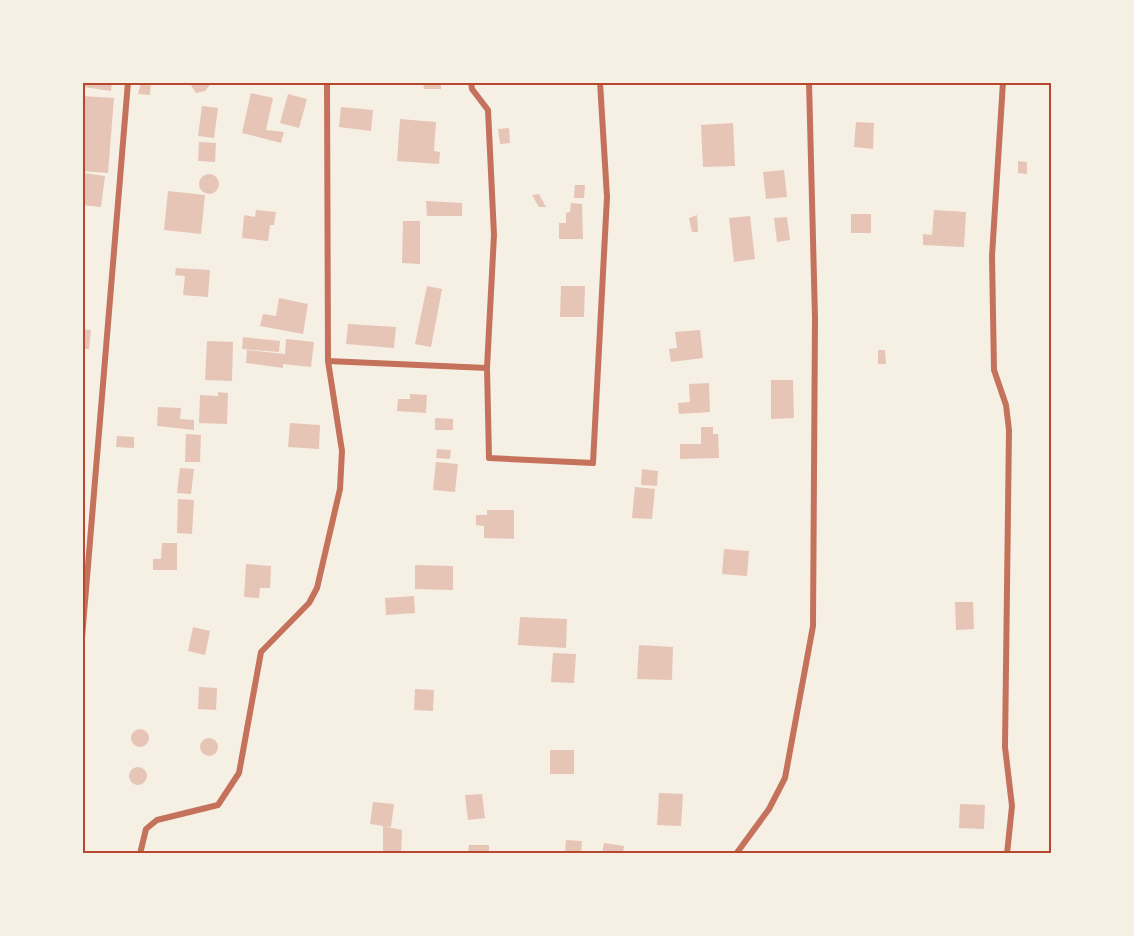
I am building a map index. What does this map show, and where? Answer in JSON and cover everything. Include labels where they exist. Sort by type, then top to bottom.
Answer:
[{"type":"street","points":[[82,638],[128,82]]},
{"type":"street","points":[[140,854],[149,825],[157,820],[218,805],[232,787],[239,773],[261,652],[309,603],[317,588],[340,489],[342,451],[328,361],[327,82]]},
{"type":"street","points":[[471,82],[472,88],[488,110],[495,235],[486,368],[489,458],[593,463],[607,196],[600,82]]},
{"type":"street","points":[[736,854],[770,809],[785,778],[813,626],[815,318],[809,82]]},
{"type":"street","points":[[1003,82],[992,256],[994,370],[1006,405],[1010,430],[1005,747],[1012,806],[1007,854]]},
{"type":"street","points":[[328,361],[486,368]]},
{"type":"building","points":[[85,82],[112,82],[111,91],[84,87]]},
{"type":"building","points":[[141,82],[151,82],[150,95],[138,94]]},
{"type":"building","points":[[189,82],[209,82],[209,86],[205,91],[196,93]]},
{"type":"building","points":[[423,82],[441,82],[441,89],[424,89]]},
{"type":"building","points":[[251,93],[273,98],[266,130],[284,132],[281,143],[242,133]]},
{"type":"building","points":[[288,94],[307,99],[299,128],[280,123]]},
{"type":"building","points":[[82,96],[114,98],[108,173],[82,171]]},
{"type":"building","points":[[202,106],[218,108],[214,138],[198,136]]},
{"type":"building","points":[[341,107],[373,110],[371,131],[339,127]]},
{"type":"building","points":[[400,119],[436,122],[434,151],[440,152],[439,164],[397,161]]},
{"type":"building","points":[[856,122],[874,123],[873,149],[854,147]]},
{"type":"building","points":[[733,123],[735,166],[703,167],[701,125]]},
{"type":"building","points":[[509,128],[510,143],[500,144],[498,129]]},
{"type":"building","points":[[199,142],[216,143],[215,162],[198,161]]},
{"type":"building","points":[[1018,161],[1027,162],[1027,174],[1018,173]]},
{"type":"building","points":[[784,170],[787,197],[766,199],[763,172]]},
{"type":"building","points":[[84,173],[105,176],[101,207],[82,205]]},
{"type":"building","points":[[209,174],[216,177],[219,184],[216,191],[209,194],[202,191],[199,184],[202,177]]},
{"type":"building","points":[[575,185],[585,185],[584,198],[574,198]]},
{"type":"building","points":[[168,191],[205,195],[201,234],[164,230]]},
{"type":"building","points":[[539,194],[546,207],[539,207],[532,195]]},
{"type":"building","points":[[426,201],[462,203],[462,216],[427,216]]},
{"type":"building","points":[[571,203],[582,204],[583,239],[559,239],[559,223],[566,223],[566,213],[570,212]]},
{"type":"building","points":[[256,210],[276,212],[274,225],[270,225],[268,241],[242,238],[244,215],[255,217]]},
{"type":"building","points":[[934,210],[966,212],[964,247],[923,245],[923,234],[932,235]]},
{"type":"building","points":[[851,214],[871,214],[871,233],[851,233]]},
{"type":"building","points":[[697,215],[698,232],[692,232],[689,218]]},
{"type":"building","points":[[750,216],[755,259],[734,262],[729,218]]},
{"type":"building","points":[[787,217],[790,240],[777,242],[774,218]]},
{"type":"building","points":[[403,221],[420,221],[420,264],[402,263]]},
{"type":"building","points":[[176,268],[210,270],[208,297],[183,295],[185,276],[175,275]]},
{"type":"building","points":[[427,286],[442,289],[431,347],[415,344]]},
{"type":"building","points":[[561,286],[585,286],[584,317],[560,317]]},
{"type":"building","points":[[279,298],[308,304],[303,334],[260,326],[263,314],[276,316]]},
{"type":"building","points":[[348,324],[396,327],[394,348],[346,344]]},
{"type":"building","points":[[82,329],[91,330],[89,349],[82,349]]},
{"type":"building","points":[[700,330],[703,358],[671,362],[669,349],[677,348],[675,332]]},
{"type":"building","points":[[243,337],[280,341],[279,352],[242,349]]},
{"type":"building","points":[[286,339],[314,342],[311,367],[283,364],[283,368],[246,363],[247,350],[285,354]]},
{"type":"building","points":[[207,341],[233,342],[232,381],[205,380]]},
{"type":"building","points":[[878,350],[885,350],[886,364],[878,364]]},
{"type":"building","points":[[771,380],[793,380],[794,418],[771,419]]},
{"type":"building","points":[[709,383],[710,412],[679,414],[678,403],[690,402],[689,384]]},
{"type":"building","points":[[218,392],[228,393],[227,424],[199,423],[200,395],[218,396]]},
{"type":"building","points":[[410,394],[427,395],[426,413],[397,411],[398,399],[410,399]]},
{"type":"building","points":[[158,407],[181,408],[180,419],[194,420],[194,430],[157,426]]},
{"type":"building","points":[[435,418],[453,419],[453,430],[435,430]]},
{"type":"building","points":[[290,423],[320,425],[319,449],[288,447]]},
{"type":"building","points":[[701,427],[713,427],[713,434],[718,434],[719,458],[680,459],[680,444],[701,444]]},
{"type":"building","points":[[186,434],[201,435],[200,462],[185,462]]},
{"type":"building","points":[[117,436],[134,437],[134,448],[116,447]]},
{"type":"building","points":[[437,449],[451,450],[450,459],[436,458]]},
{"type":"building","points":[[436,462],[458,464],[455,492],[433,490]]},
{"type":"building","points":[[180,468],[194,469],[191,494],[177,493]]},
{"type":"building","points":[[642,469],[658,471],[657,486],[641,485]]},
{"type":"building","points":[[635,487],[655,489],[652,519],[632,518]]},
{"type":"building","points":[[178,499],[194,500],[192,534],[177,533]]},
{"type":"building","points":[[487,510],[514,510],[514,539],[484,538],[484,526],[476,525],[476,515],[487,515]]},
{"type":"building","points":[[162,543],[177,543],[177,570],[153,570],[153,559],[161,559]]},
{"type":"building","points":[[724,549],[749,551],[747,576],[722,574]]},
{"type":"building","points":[[246,564],[271,566],[270,588],[260,588],[259,598],[244,597]]},
{"type":"building","points":[[415,565],[453,566],[453,590],[415,589]]},
{"type":"building","points":[[414,596],[415,613],[386,615],[385,598]]},
{"type":"building","points":[[955,602],[973,602],[974,629],[956,630]]},
{"type":"building","points":[[520,617],[567,619],[566,648],[518,645]]},
{"type":"building","points":[[193,627],[210,631],[205,655],[188,651]]},
{"type":"building","points":[[639,645],[673,647],[672,680],[637,679]]},
{"type":"building","points":[[553,653],[576,654],[574,683],[551,682]]},
{"type":"building","points":[[199,687],[217,688],[216,710],[198,709]]},
{"type":"building","points":[[415,689],[434,690],[433,711],[414,710]]},
{"type":"building","points":[[140,729],[146,732],[149,738],[146,744],[140,747],[134,744],[131,738],[134,732]]},
{"type":"building","points":[[209,738],[215,741],[218,747],[215,753],[209,756],[203,753],[200,747],[203,741]]},
{"type":"building","points":[[550,750],[574,750],[574,774],[550,774]]},
{"type":"building","points":[[138,767],[144,770],[147,776],[144,782],[138,785],[132,782],[129,776],[132,770]]},
{"type":"building","points":[[659,793],[683,794],[681,826],[657,825]]},
{"type":"building","points":[[482,794],[485,818],[468,820],[465,795]]},
{"type":"building","points":[[373,802],[394,804],[391,827],[370,824]]},
{"type":"building","points":[[960,804],[985,805],[984,829],[959,828]]},
{"type":"building","points":[[383,826],[402,830],[401,854],[383,854]]},
{"type":"building","points":[[566,840],[582,841],[581,854],[565,854]]},
{"type":"building","points":[[604,843],[624,846],[623,854],[602,854]]},
{"type":"building","points":[[469,845],[489,845],[489,854],[468,854]]}]
